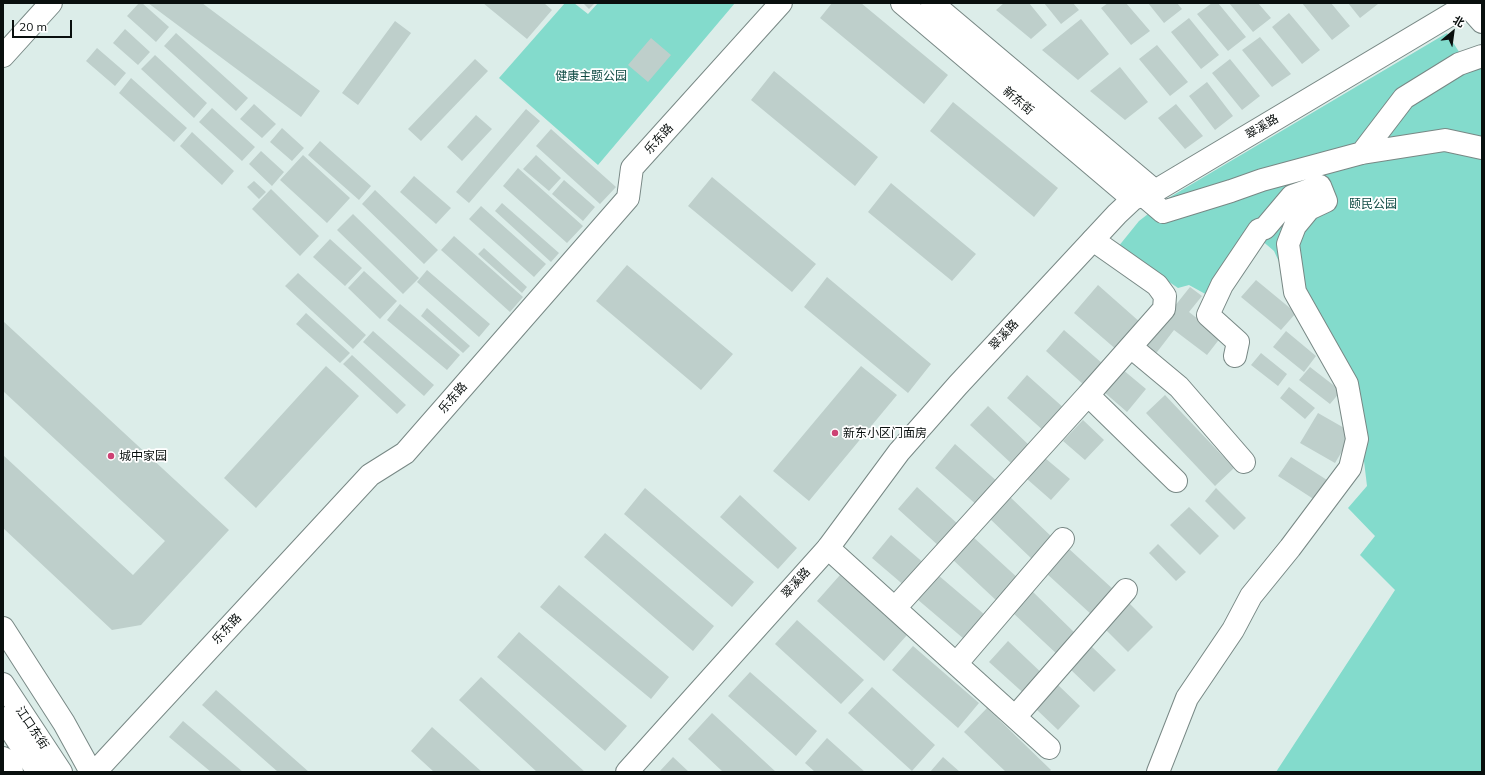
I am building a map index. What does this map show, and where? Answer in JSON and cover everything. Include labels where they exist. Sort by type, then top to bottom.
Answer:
[{"type":"street","points":[[3,56],[51,3]]},
{"type":"street","name":"乐东路","points":[[95,772],[370,475],[405,453],[628,198],[632,168],[781,3]]},
{"type":"street","name":"新东街","points":[[902,3],[1144,195]]},
{"type":"street","name":"新东街","points":[[932,3],[1144,195]]},
{"type":"street","points":[[1467,4],[1482,22]]},
{"type":"street","name":"翠溪路","points":[[627,772],[828,548],[899,452],[1093,240],[1144,195],[1467,4]]},
{"type":"street","points":[[1362,153],[1404,98],[1460,64],[1482,56]]},
{"type":"street","points":[[1144,195],[1163,212],[1231,192],[1262,180],[1362,153],[1445,140],[1482,148]]},
{"type":"street","points":[[1158,772],[1187,698],[1233,630],[1251,596],[1290,548],[1350,468],[1357,439],[1347,384],[1294,292],[1288,244],[1295,226],[1309,209],[1326,201],[1320,186],[1292,196],[1265,228],[1259,230],[1222,285],[1208,315],[1238,342],[1235,356]]},
{"type":"street","points":[[895,608],[1164,309],[1165,296],[1158,285],[1093,240]]},
{"type":"street","points":[[1131,347],[1179,386],[1244,462]]},
{"type":"street","points":[[1088,395],[1176,481]]},
{"type":"street","points":[[956,664],[1063,539]]},
{"type":"street","points":[[828,548],[1049,748]]},
{"type":"street","points":[[1015,717],[1126,590]]},
{"type":"street","points":[[3,628],[64,723],[91,772]]},
{"type":"street","name":"江口东街","points":[[3,684],[61,772]]},
{"type":"street","name":"江口东街","points":[[3,718],[38,772]]},
{"type":"street","points":[[3,758],[12,772]]},
{"type":"green space","name":"健康主题公园","points":[[565,3],[574,3],[588,14],[598,3],[735,3],[598,165],[499,78]]},
{"type":"green space","name":"颐民公园","points":[[1447,33],[1468,66],[1482,68],[1482,772],[1276,772],[1395,590],[1360,555],[1375,536],[1348,508],[1367,486],[1364,461],[1352,421],[1274,251],[1253,233],[1209,296],[1189,285],[1178,288],[1118,247],[1139,221],[1170,197]]},
{"type":"building","points":[[139,3],[142,3],[169,27],[156,42],[127,16]]},
{"type":"building","points":[[148,3],[202,3],[320,91],[301,117]]},
{"type":"building","points":[[483,3],[544,3],[552,10],[527,39]]},
{"type":"building","points":[[583,3],[595,3],[589,9]]},
{"type":"building","points":[[832,3],[861,3],[948,75],[924,104],[820,18]]},
{"type":"building","points":[[1004,3],[1029,3],[1047,25],[1031,39],[996,10]]},
{"type":"building","points":[[1044,3],[1073,3],[1079,10],[1061,24]]},
{"type":"building","points":[[1108,3],[1126,3],[1150,31],[1131,45],[1101,8]]},
{"type":"building","points":[[1148,3],[1177,3],[1182,9],[1164,23]]},
{"type":"building","points":[[1212,3],[1218,3],[1246,37],[1228,51],[1197,14]]},
{"type":"building","points":[[1229,3],[1258,3],[1271,18],[1253,32]]},
{"type":"building","points":[[1302,3],[1331,3],[1350,26],[1332,40]]},
{"type":"building","points":[[1348,3],[1378,3],[1378,4],[1360,18]]},
{"type":"building","points":[[1289,13],[1320,50],[1302,64],[1272,27]]},
{"type":"building","points":[[1189,18],[1219,55],[1201,69],[1171,32]]},
{"type":"building","points":[[1081,19],[1109,54],[1078,80],[1042,50]]},
{"type":"building","points":[[395,21],[411,33],[358,105],[342,93]]},
{"type":"building","points":[[125,29],[150,52],[138,65],[113,43]]},
{"type":"building","points":[[176,33],[248,98],[236,111],[164,46]]},
{"type":"building","points":[[1260,37],[1291,74],[1272,87],[1242,50]]},
{"type":"building","points":[[651,38],[671,55],[648,82],[628,65]]},
{"type":"building","points":[[1157,45],[1188,82],[1170,96],[1139,59]]},
{"type":"building","points":[[97,48],[126,73],[115,86],[86,61]]},
{"type":"building","points":[[155,55],[207,103],[194,118],[141,69]]},
{"type":"building","points":[[475,59],[488,71],[421,141],[408,129]]},
{"type":"building","points":[[1230,59],[1260,96],[1242,110],[1212,73]]},
{"type":"building","points":[[1120,67],[1148,102],[1125,120],[1090,91]]},
{"type":"building","points":[[774,71],[878,157],[855,186],[751,100]]},
{"type":"building","points":[[131,78],[187,128],[174,142],[119,93]]},
{"type":"building","points":[[1207,82],[1233,116],[1215,130],[1189,96]]},
{"type":"building","points":[[953,102],[1058,188],[1034,217],[930,131]]},
{"type":"building","points":[[254,104],[276,124],[262,138],[240,119]]},
{"type":"building","points":[[1176,104],[1203,136],[1185,149],[1158,118]]},
{"type":"building","points":[[212,108],[255,147],[242,161],[199,122]]},
{"type":"building","points":[[526,109],[540,121],[469,203],[456,192]]},
{"type":"building","points":[[476,115],[492,129],[462,161],[447,147]]},
{"type":"building","points":[[282,128],[304,148],[292,161],[270,142]]},
{"type":"building","points":[[551,129],[616,187],[600,204],[536,146]]},
{"type":"building","points":[[192,132],[234,171],[222,185],[180,146]]},
{"type":"building","points":[[320,141],[371,186],[359,200],[308,155]]},
{"type":"building","points":[[261,151],[284,172],[272,186],[249,164]]},
{"type":"building","points":[[303,155],[350,198],[327,223],[280,180]]},
{"type":"building","points":[[536,155],[561,178],[549,191],[523,169]]},
{"type":"building","points":[[518,168],[583,226],[567,243],[503,186]]},
{"type":"building","points":[[414,176],[451,208],[436,224],[400,192]]},
{"type":"building","points":[[712,177],[816,264],[792,292],[688,206]]},
{"type":"building","points":[[564,180],[595,207],[583,221],[552,194]]},
{"type":"building","points":[[254,181],[266,192],[259,199],[247,187]]},
{"type":"building","points":[[891,183],[976,254],[952,281],[868,212]]},
{"type":"building","points":[[271,189],[319,236],[300,256],[252,209]]},
{"type":"building","points":[[375,190],[438,250],[424,264],[362,204]]},
{"type":"building","points":[[502,203],[559,253],[551,262],[495,211]]},
{"type":"building","points":[[481,206],[546,264],[534,277],[469,219]]},
{"type":"building","points":[[353,214],[419,278],[403,294],[337,230]]},
{"type":"building","points":[[454,236],[523,297],[510,312],[441,250]]},
{"type":"building","points":[[330,239],[362,268],[345,286],[313,257]]},
{"type":"building","points":[[484,248],[527,287],[522,293],[478,254]]},
{"type":"building","points":[[627,265],[733,354],[701,390],[596,301]]},
{"type":"building","points":[[427,270],[490,324],[479,337],[417,282]]},
{"type":"building","points":[[364,271],[397,301],[380,319],[348,288]]},
{"type":"building","points":[[298,273],[366,335],[353,349],[285,286]]},
{"type":"building","points":[[827,277],[931,364],[908,393],[804,307]]},
{"type":"building","points":[[1256,280],[1296,313],[1281,330],[1241,297]]},
{"type":"building","points":[[1098,285],[1141,323],[1118,351],[1074,313]]},
{"type":"building","points":[[1190,287],[1202,296],[1189,312],[1221,337],[1207,355],[1174,330],[1154,356],[1142,347]]},
{"type":"building","points":[[400,304],[460,355],[447,370],[387,320]]},
{"type":"building","points":[[427,308],[470,346],[463,353],[421,316]]},
{"type":"building","points":[[306,313],[350,353],[340,363],[296,324]]},
{"type":"building","points":[[3,321],[229,530],[141,625],[112,630],[3,528],[3,455],[133,575],[165,541],[3,391]]},
{"type":"building","points":[[1064,330],[1103,364],[1084,385],[1046,351]]},
{"type":"building","points":[[373,331],[434,385],[424,396],[363,342]]},
{"type":"building","points":[[1286,331],[1316,356],[1304,372],[1273,347]]},
{"type":"building","points":[[1261,353],[1287,374],[1278,386],[1251,365]]},
{"type":"building","points":[[352,355],[406,405],[397,414],[343,364]]},
{"type":"building","points":[[326,366],[359,396],[256,508],[224,478]]},
{"type":"building","name":"新东小区门面房","points":[[861,366],[897,395],[809,501],[773,471]]},
{"type":"building","points":[[1310,367],[1341,391],[1330,404],[1299,380]]},
{"type":"building","points":[[1122,369],[1146,389],[1127,412],[1104,392]]},
{"type":"building","points":[[1027,375],[1065,409],[1045,432],[1007,398]]},
{"type":"building","points":[[1289,387],[1315,408],[1305,419],[1280,398]]},
{"type":"building","points":[[1165,395],[1234,468],[1215,486],[1146,413]]},
{"type":"building","points":[[988,406],[1030,446],[1012,464],[970,425]]},
{"type":"building","points":[[1318,413],[1353,433],[1335,463],[1300,443]]},
{"type":"building","points":[[1083,420],[1104,440],[1085,460],[1063,441]]},
{"type":"building","points":[[955,444],[999,483],[978,506],[935,468]]},
{"type":"building","points":[[1291,457],[1327,480],[1315,500],[1278,476]]},
{"type":"building","points":[[1045,458],[1070,479],[1051,500],[1027,479]]},
{"type":"building","points":[[917,487],[959,525],[940,547],[898,509]]},
{"type":"building","points":[[645,488],[754,582],[732,607],[624,514]]},
{"type":"building","points":[[1216,488],[1246,518],[1234,530],[1205,501]]},
{"type":"building","points":[[740,495],[797,548],[778,569],[720,517]]},
{"type":"building","points":[[1008,495],[1054,539],[1033,560],[987,516]]},
{"type":"building","points":[[1189,507],[1219,536],[1200,555],[1170,525]]},
{"type":"building","points":[[605,533],[714,626],[693,651],[584,557]]},
{"type":"building","points":[[891,535],[925,564],[906,587],[872,558]]},
{"type":"building","points":[[972,536],[1020,580],[999,603],[951,558]]},
{"type":"building","points":[[1158,544],[1186,572],[1176,581],[1149,553]]},
{"type":"building","points":[[1068,548],[1114,590],[1092,615],[1046,573]]},
{"type":"building","points":[[840,575],[907,635],[884,661],[817,601]]},
{"type":"building","points":[[938,575],[985,615],[964,639],[917,599]]},
{"type":"building","points":[[559,585],[669,677],[651,699],[540,607]]},
{"type":"building","points":[[1032,591],[1078,636],[1059,656],[1012,612]]},
{"type":"building","points":[[1128,602],[1153,627],[1128,652],[1103,627]]},
{"type":"building","points":[[797,620],[864,680],[841,704],[775,644]]},
{"type":"building","points":[[519,632],[627,726],[605,751],[497,657]]},
{"type":"building","points":[[1008,641],[1047,678],[1029,698],[989,662]]},
{"type":"building","points":[[913,646],[979,703],[958,728],[892,670]]},
{"type":"building","points":[[1091,646],[1116,670],[1094,692],[1069,668]]},
{"type":"building","points":[[750,672],[817,731],[796,756],[728,696]]},
{"type":"building","points":[[481,677],[585,772],[537,772],[459,700]]},
{"type":"building","points":[[1058,685],[1080,706],[1058,730],[1036,709]]},
{"type":"building","points":[[872,687],[935,745],[912,771],[848,713]]},
{"type":"building","points":[[216,690],[309,772],[278,772],[202,705]]},
{"type":"building","points":[[987,708],[1051,770],[1049,772],[1006,772],[964,732]]},
{"type":"building","points":[[712,713],[776,772],[723,772],[688,739]]},
{"type":"building","points":[[183,721],[243,772],[211,772],[169,737]]},
{"type":"building","points":[[432,727],[482,772],[434,772],[411,751]]},
{"type":"building","points":[[827,738],[865,772],[815,772],[805,763]]},
{"type":"building","points":[[673,757],[689,772],[659,772]]},
{"type":"building","points":[[943,757],[960,772],[930,772]]},
{"type":"place","name":"新东小区门面房","points":[[835,433]]},
{"type":"place","name":"城中家园","points":[[111,456]]}]
